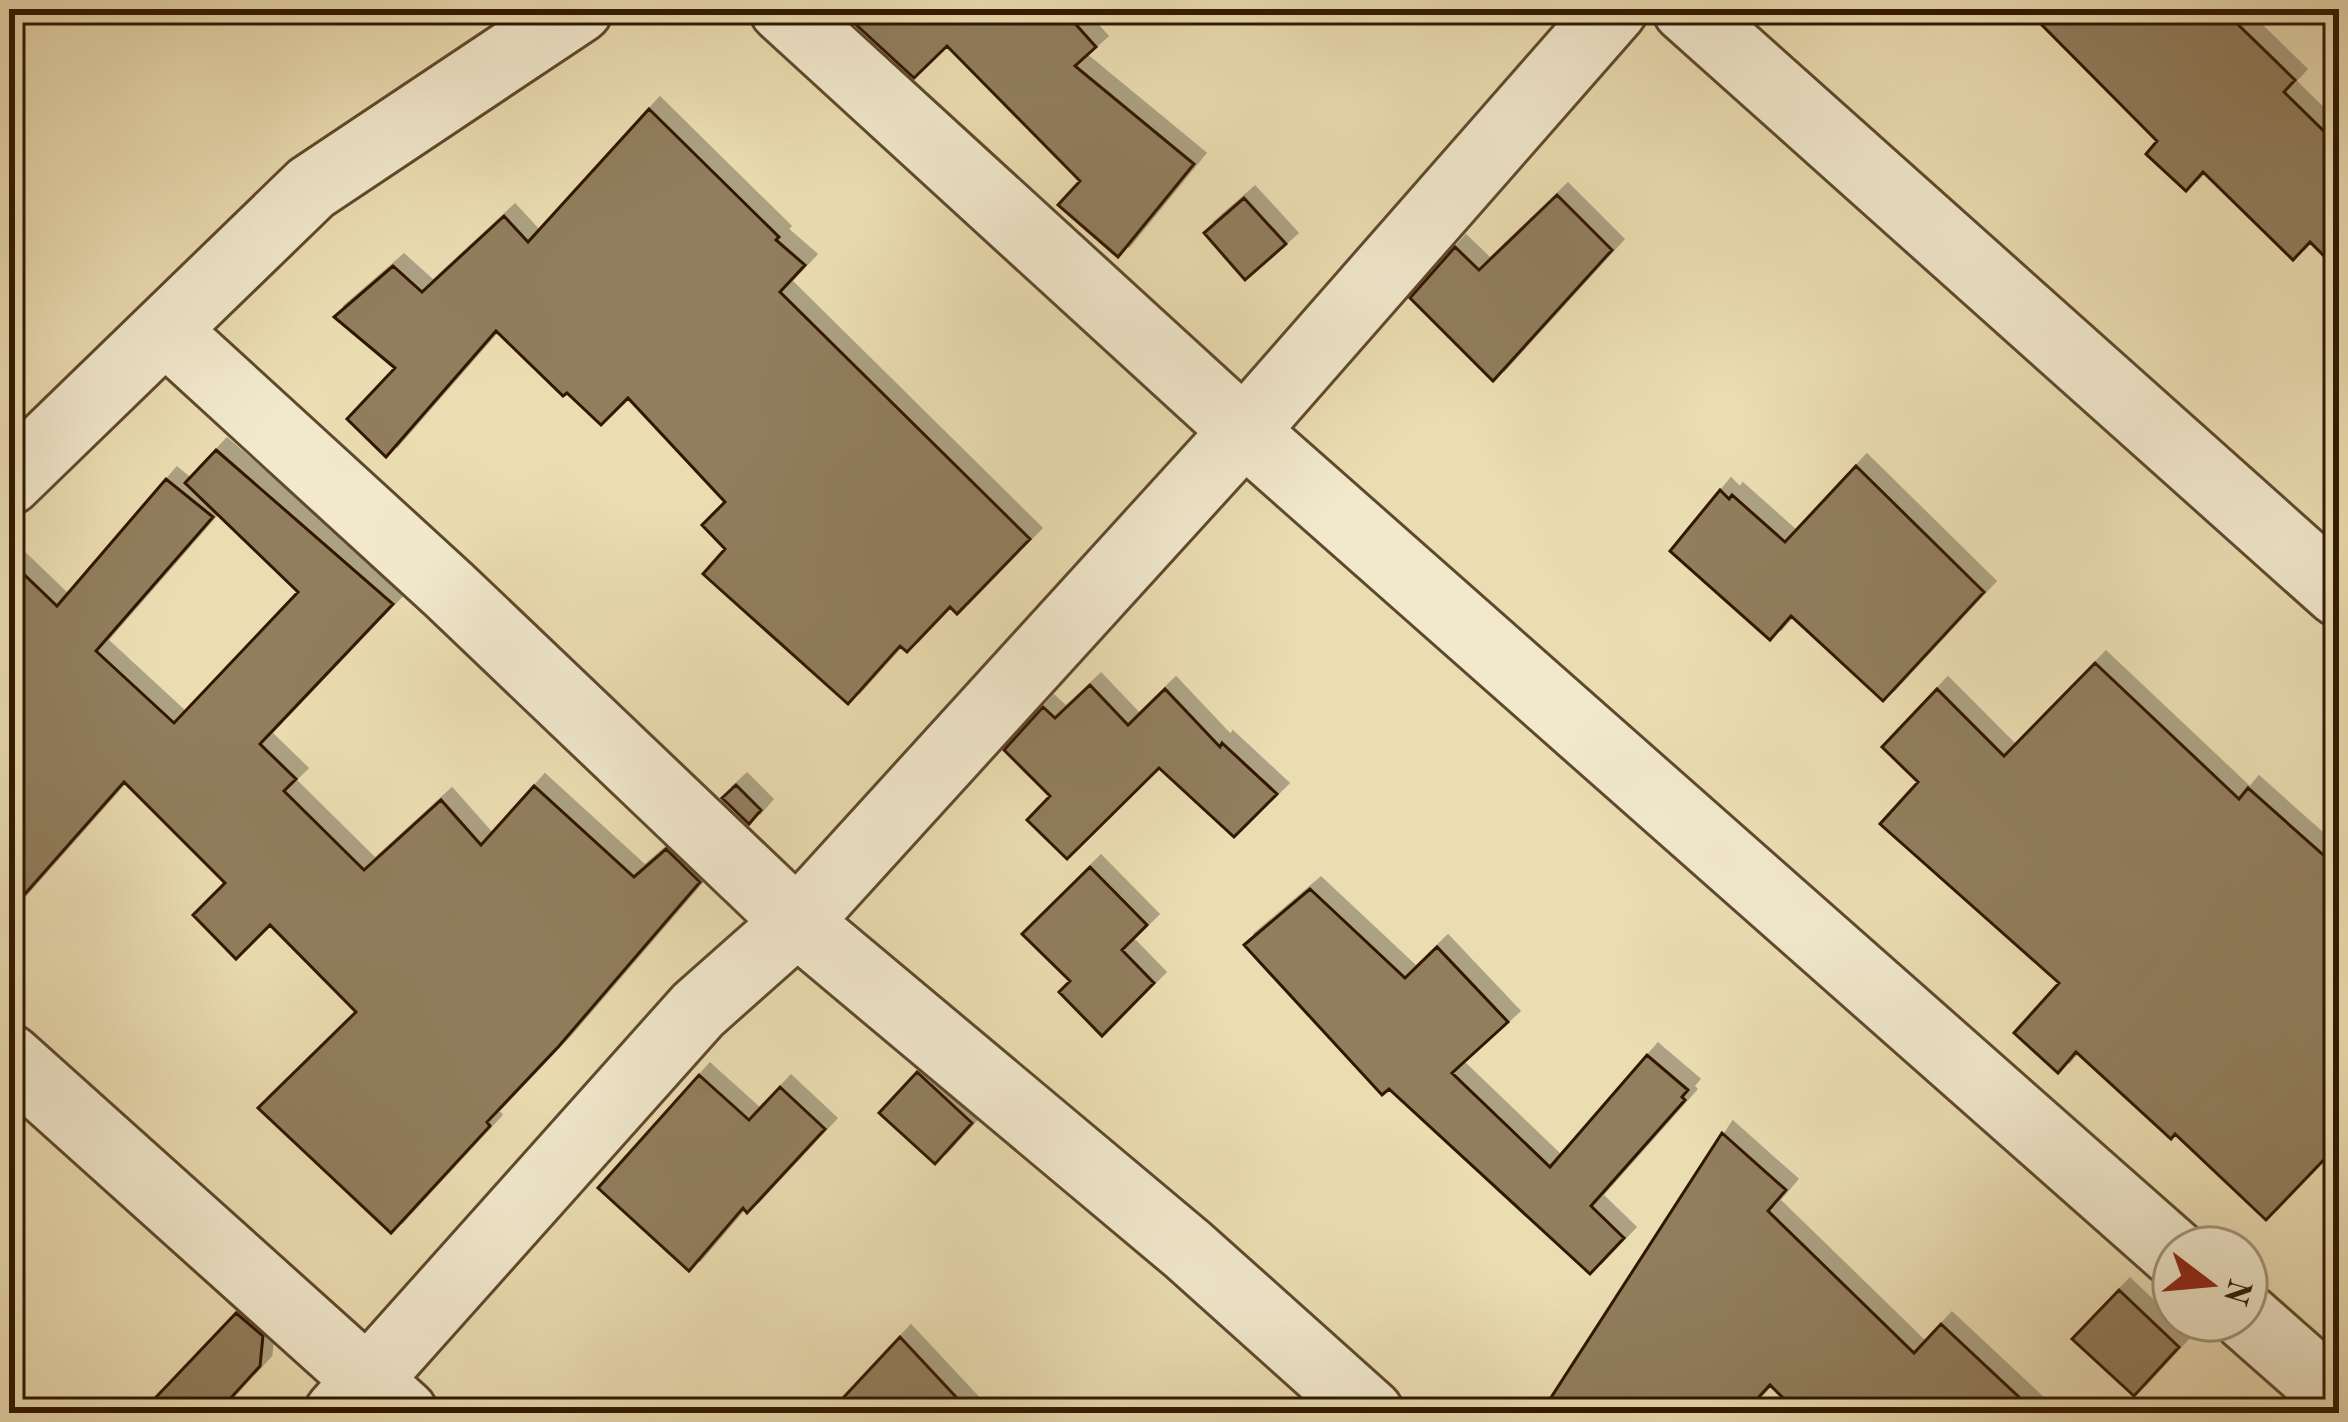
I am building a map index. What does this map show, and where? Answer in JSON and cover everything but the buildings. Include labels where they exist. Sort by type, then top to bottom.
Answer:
[{"type":"street","points":[[9,481],[311,188],[579,9]]},
{"type":"street","points":[[783,9],[1244,431],[2150,1232]]},
{"type":"street","points":[[9,1058],[369,1402],[698,1010],[797,922],[1244,431],[1614,9]]},
{"type":"street","points":[[1686,9],[2339,593]]},
{"type":"street","points":[[165,330],[449,590],[797,922],[1186,1249],[1370,1413]]},
{"type":"street","points":[[2270,1338],[2339,1399]]}]
